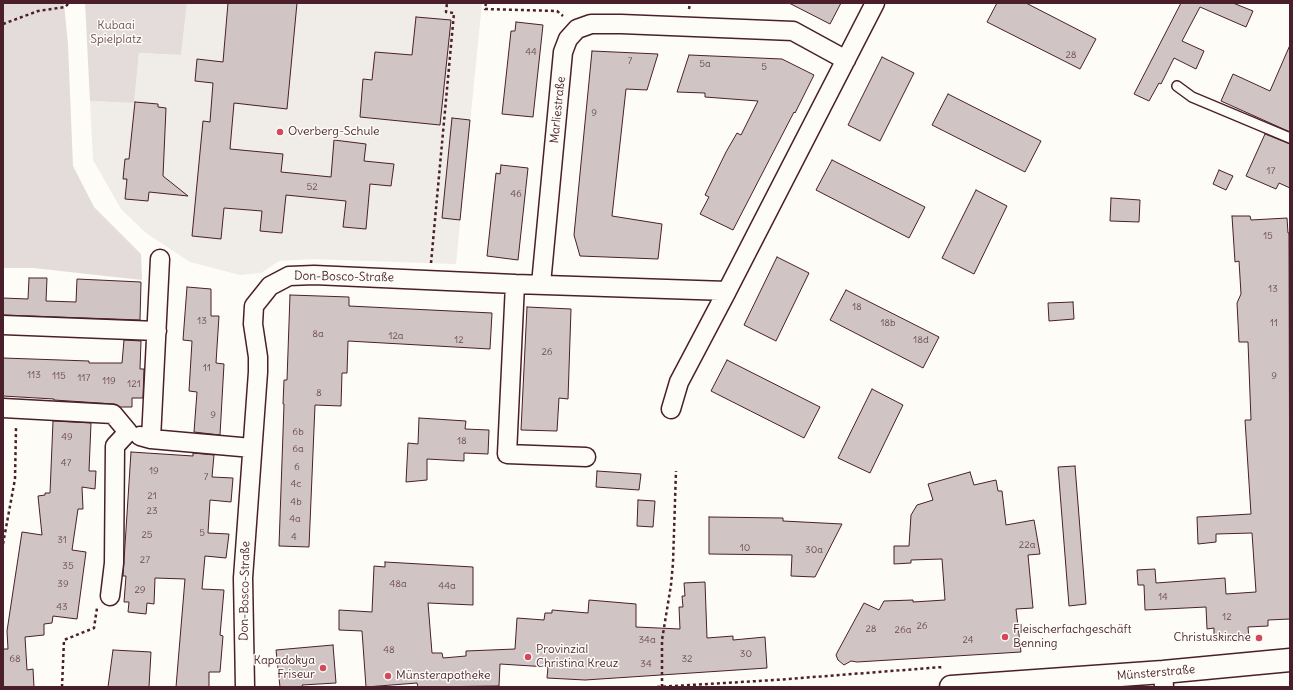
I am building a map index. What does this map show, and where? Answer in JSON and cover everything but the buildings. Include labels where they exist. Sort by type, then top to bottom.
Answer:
[{"type":"main road","name":"Münsterstraße","points":[[951,687],[1163,680],[1290,660]]},
{"type":"street","points":[[671,408],[679,382],[875,3]]},
{"type":"street","points":[[577,29],[591,24],[621,24],[793,31],[846,60]]},
{"type":"street","name":"Marliestraße","points":[[541,284],[563,52],[568,39],[577,29]]},
{"type":"street","points":[[151,439],[160,259]]},
{"type":"street","name":"Don-Bosco-Straße","points":[[246,687],[243,578],[258,372],[258,357],[253,324],[254,306],[270,286],[289,276],[314,275],[541,284]]},
{"type":"street","points":[[515,284],[507,454],[586,457]]},
{"type":"street","points":[[541,284],[727,291]]},
{"type":"street","points":[[3,325],[157,331]]},
{"type":"street","points":[[10,408],[113,414],[128,432],[151,439],[252,448]]},
{"type":"street","points":[[104,601],[114,563],[115,446],[128,432]]},
{"type":"lane","points":[[1177,86],[1192,97],[1290,138]]},
{"type":"path","points":[[3,24],[38,11],[65,7],[69,3]]},
{"type":"path","points":[[429,279],[454,13],[446,12],[447,3]]},
{"type":"path","points":[[486,3],[485,9],[557,10],[577,29]]},
{"type":"path","points":[[3,544],[15,479],[10,408]]},
{"type":"path","points":[[662,687],[662,640],[673,563],[676,471]]},
{"type":"path","points":[[62,687],[64,640],[94,628],[104,601]]},
{"type":"shaded area","name":"Overberg-Schule","points":[[187,3],[482,3],[456,264],[312,259],[279,261],[261,273],[240,275],[190,262],[146,233],[121,209],[93,160],[90,101],[134,103],[139,53],[181,55]]},
{"type":"green space","points":[[3,3],[64,3],[68,45],[73,166],[94,207],[141,254],[142,280],[33,268],[3,268]]},
{"type":"green space","name":"Kubaai Spielplatz","points":[[85,3],[187,3],[181,55],[139,53],[134,103],[90,101]]},
{"type":"place","name":"Overberg-Schule","points":[[280,132]]},
{"type":"place","name":"Fleischerfachgeschäft Benning","points":[[1005,637]]},
{"type":"place","name":"Christuskirche","points":[[1259,638]]},
{"type":"place","name":"Provinzial Christina Kreuz","points":[[528,657]]},
{"type":"place","name":"Kapadokya Friseur","points":[[323,668]]},
{"type":"place","name":"Münsterapotheke","points":[[388,676]]}]
